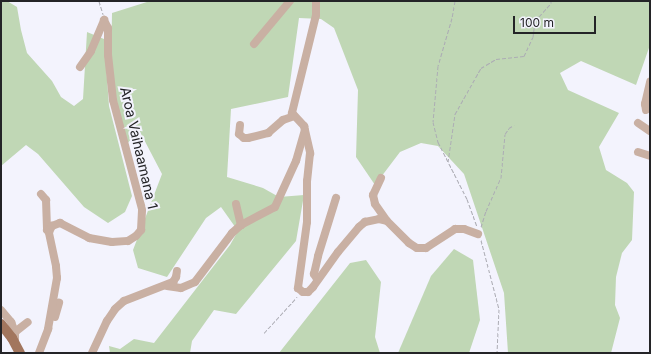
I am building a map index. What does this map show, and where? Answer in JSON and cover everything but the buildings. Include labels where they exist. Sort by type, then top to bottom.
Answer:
[{"type":"main road","points":[[1,324],[18,348]]},
{"type":"street","points":[[254,44],[290,1]]},
{"type":"street","points":[[316,1],[316,15],[292,113],[304,126],[312,149],[306,190],[307,222],[298,279],[298,288],[301,291],[308,292],[313,287],[317,279],[359,226],[365,222],[386,220]]},
{"type":"street","points":[[80,67],[91,51],[104,20]]},
{"type":"street","name":"Aroa Vaihaamana 1","points":[[49,232],[52,226],[60,223],[89,238],[112,242],[128,241],[136,236],[141,230],[142,209],[112,100],[108,55],[108,31],[107,23],[104,20]]},
{"type":"street","points":[[646,110],[645,104],[650,82]]},
{"type":"street","points":[[240,125],[239,134],[244,138],[248,138],[268,133],[283,120],[294,116]]},
{"type":"street","points":[[638,123],[650,131]]},
{"type":"street","points":[[167,286],[186,287],[199,279],[211,259],[232,233],[241,225],[275,208],[296,160],[305,130]]},
{"type":"street","points":[[638,152],[650,156]]},
{"type":"street","points":[[381,178],[373,195],[375,204],[386,220],[409,243],[417,248],[426,248],[455,229],[464,229],[479,235]]},
{"type":"street","points":[[40,353],[48,329],[57,278],[49,232],[46,230],[46,200],[41,194]]},
{"type":"street","points":[[317,279],[314,274],[318,256],[336,198]]},
{"type":"street","points":[[236,204],[241,225]]},
{"type":"street","points":[[92,353],[107,321],[115,309],[124,301],[167,286],[173,282],[177,271]]},
{"type":"street","points":[[40,353],[52,333],[59,303]]},
{"type":"street","points":[[1,310],[11,322],[15,332],[18,348]]},
{"type":"street","points":[[15,332],[28,322]]},
{"type":"path","points":[[99,1],[104,20]]},
{"type":"path","points":[[455,1],[452,18],[438,66],[434,90],[433,122],[435,132],[448,163],[467,200],[489,267],[499,309],[497,353]]},
{"type":"path","points":[[448,163],[455,114],[481,68],[496,59],[524,56],[533,37],[535,21],[551,3],[550,1]]},
{"type":"path","points":[[479,235],[486,211],[501,178],[505,134],[509,128],[514,125]]},
{"type":"path","points":[[264,332],[293,303],[301,291]]},
{"type":"green space","points":[[1,1],[7,1],[17,7],[27,53],[52,81],[61,97],[74,106],[83,99],[87,32],[104,39],[109,106],[132,196],[125,212],[108,223],[84,207],[38,154],[26,145],[1,166]]},
{"type":"green space","points":[[150,1],[650,1],[650,45],[636,85],[581,61],[560,73],[568,90],[619,113],[599,147],[606,170],[627,183],[634,192],[632,240],[622,253],[616,277],[615,305],[620,318],[611,353],[508,353],[504,293],[464,174],[438,146],[421,143],[400,152],[375,185],[356,157],[358,90],[334,28],[321,19],[299,18],[288,97],[231,109],[227,177],[263,188],[279,197],[304,195],[296,241],[236,314],[214,310],[192,341],[190,353],[110,353],[109,346],[120,349],[134,339],[154,343],[230,245],[238,231],[221,207],[206,218],[167,277],[138,268],[133,250],[162,174],[139,130],[126,145],[111,72],[112,13]]},
{"type":"green space","points":[[454,249],[473,260],[480,320],[469,353],[398,353],[431,276]]},
{"type":"green space","points":[[366,260],[381,282],[375,337],[380,353],[279,353],[350,263]]}]
